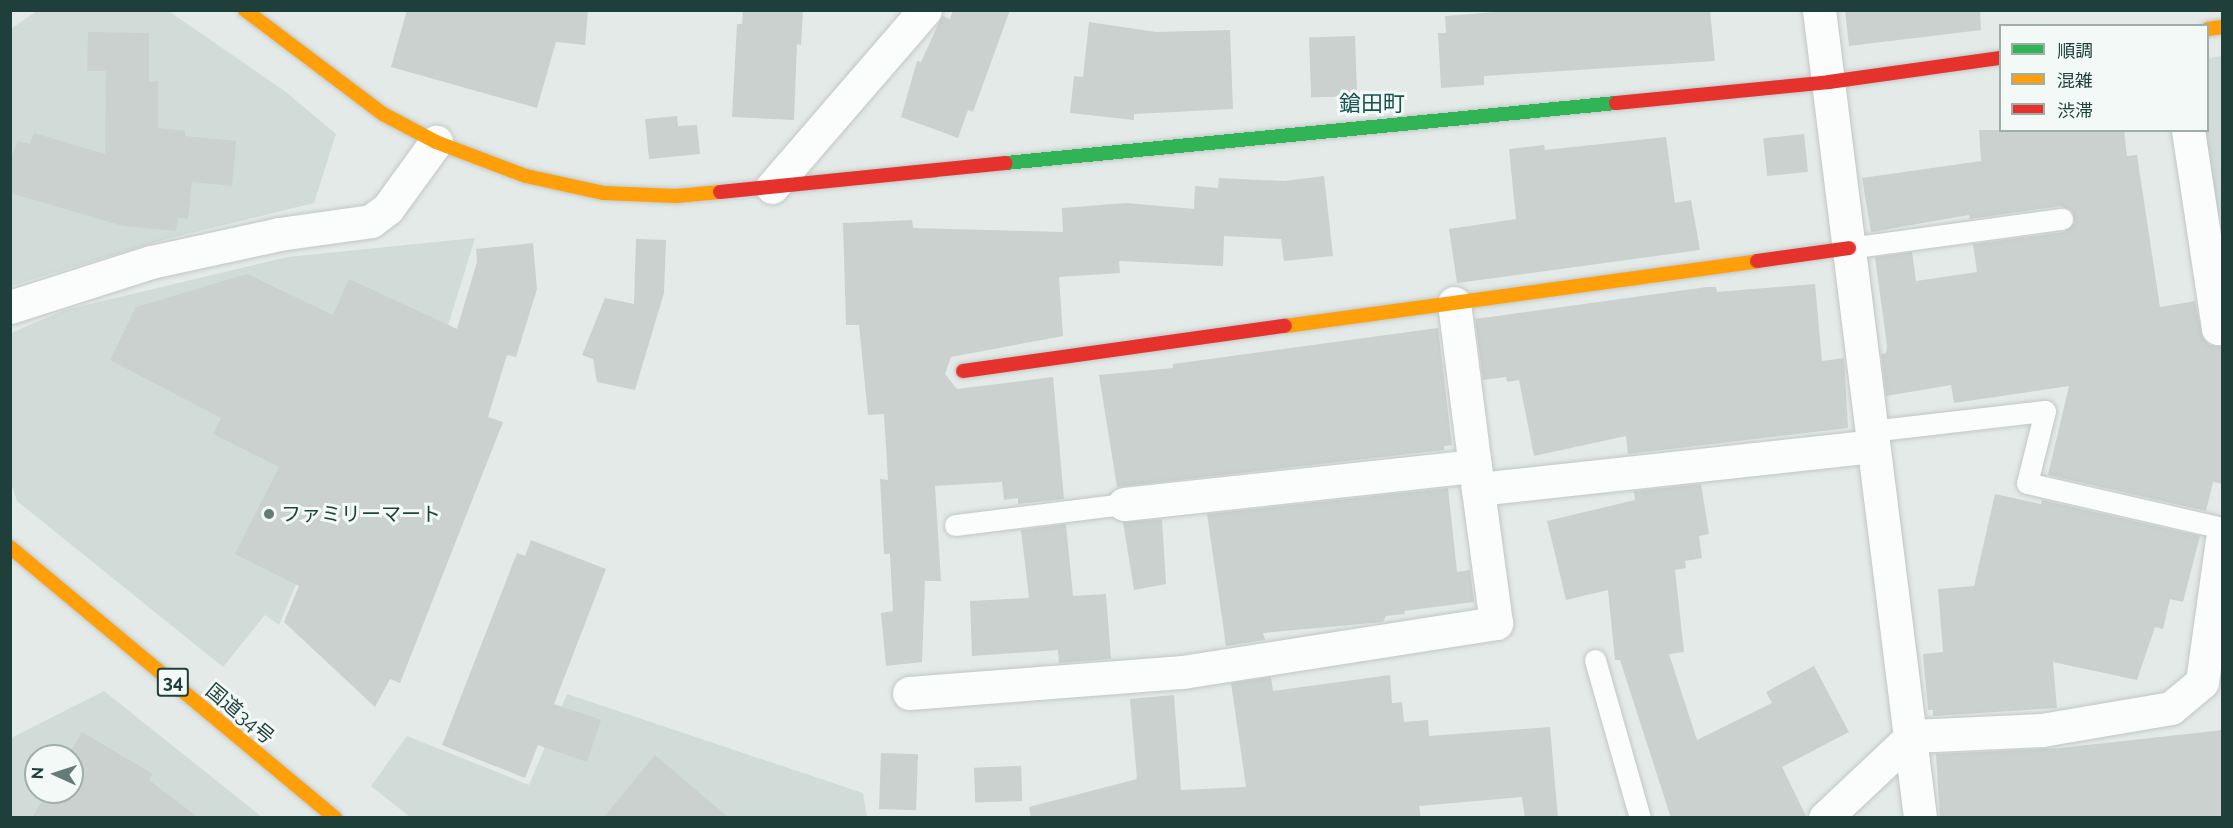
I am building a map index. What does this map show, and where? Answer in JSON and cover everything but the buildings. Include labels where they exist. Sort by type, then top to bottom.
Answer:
[{"type":"main road","points":[[245,10],[383,114],[436,142],[526,176],[604,193],[676,196],[1829,82],[1999,58]]},
{"type":"main road","points":[[963,371],[1849,248]]},
{"type":"main road","name":"国道34号","points":[[10,547],[335,818]]},
{"type":"street","points":[[772,187],[925,10]]},
{"type":"street","points":[[1819,10],[1872,439],[1912,736],[1920,818]]},
{"type":"street","points":[[2188,132],[2218,328],[2223,328]]},
{"type":"street","points":[[10,307],[151,262],[279,234],[371,221],[388,208],[436,142]]},
{"type":"street","points":[[909,693],[1183,672],[1496,623],[1454,303]]},
{"type":"street","points":[[1124,504],[1477,477],[1872,439]]},
{"type":"street","points":[[1825,818],[1912,736],[2042,730],[2171,708],[2212,688],[2223,540]]},
{"type":"lane","points":[[1849,248],[2062,219]]},
{"type":"lane","points":[[1872,439],[2045,411],[2027,483],[2223,528]]},
{"type":"lane","points":[[955,525],[1124,504]]},
{"type":"lane","points":[[1594,660],[1640,818]]},
{"type":"shaded area","points":[[167,10],[286,92],[336,134],[314,203],[163,240],[11,286],[12,28],[37,11]]},
{"type":"shaded area","points":[[2222,56],[2222,219],[2214,219],[2201,132],[2209,132],[2209,58]]},
{"type":"shaded area","points":[[475,238],[431,381],[388,365],[279,625],[265,615],[223,667],[17,501],[11,483],[11,333],[65,310],[287,257]]},
{"type":"shaded area","points":[[104,691],[262,817],[11,818],[11,738]]},
{"type":"shaded area","points":[[567,694],[863,793],[867,817],[410,817],[371,786],[407,736],[529,785]]},
{"type":"traffic: fast","points":[[1006,163],[1616,103]]},
{"type":"traffic: slow","points":[[245,10],[383,114],[436,142],[526,176],[604,193],[676,196],[720,192]]},
{"type":"traffic: slow","points":[[2209,29],[2222,27]]},
{"type":"traffic: slow","points":[[1285,326],[1757,261]]},
{"type":"traffic: slow","points":[[10,547],[335,818]]},
{"type":"traffic: jam","points":[[1616,103],[1829,82],[1999,58]]},
{"type":"traffic: jam","points":[[720,192],[1006,163]]},
{"type":"traffic: jam","points":[[1757,261],[1849,248]]},
{"type":"traffic: jam","points":[[963,371],[1285,326]]},
{"type":"place","name":"ファミリーマート","points":[[269,514]]},
{"type":"district","name":"鎗田町","points":[[1372,104]]}]
